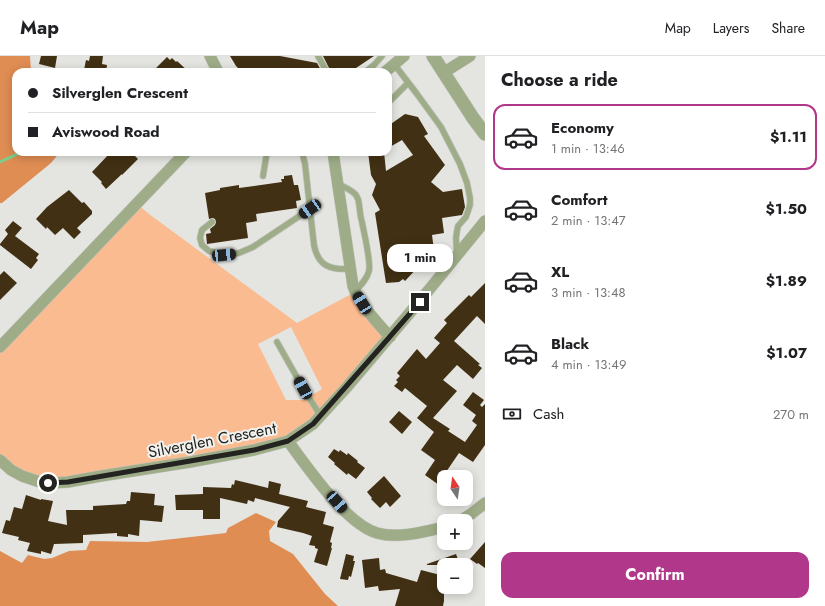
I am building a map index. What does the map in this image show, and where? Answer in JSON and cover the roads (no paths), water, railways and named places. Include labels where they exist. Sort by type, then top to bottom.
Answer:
[{"type":"street","points":[[210,56],[216,68]]},
{"type":"street","points":[[390,68],[404,56]]},
{"type":"street","points":[[433,56],[485,134]]},
{"type":"street","points":[[443,73],[470,56]]},
{"type":"street","points":[[0,347],[182,156]]},
{"type":"street","points":[[334,156],[350,269],[355,291],[362,303],[390,337]]},
{"type":"street","points":[[288,441],[313,424],[390,337],[485,221]]},
{"type":"street","name":"Silverglen Crescent","points":[[0,460],[11,470],[22,476],[42,483],[53,483],[254,450],[288,441],[308,468],[347,513],[365,528],[378,533],[393,535],[410,534],[437,529]]},
{"type":"street","points":[[471,514],[485,503]]},
{"type":"lane","points":[[318,56],[325,68]]},
{"type":"lane","points":[[370,68],[382,56]]},
{"type":"lane","points":[[394,64],[441,127],[468,182],[470,205],[466,217],[458,226],[456,238],[457,255]]},
{"type":"lane","points":[[392,99],[408,83]]},
{"type":"lane","points":[[263,176],[266,156]]},
{"type":"lane","points":[[303,156],[314,245],[317,255],[329,267],[350,269]]},
{"type":"lane","points":[[337,184],[355,195],[359,203],[369,271],[365,280],[355,291]]},
{"type":"lane","points":[[212,222],[202,230],[200,238],[202,245],[209,251],[224,255],[239,253],[253,247],[310,209]]},
{"type":"lane","points":[[277,342],[320,416]]},
{"type":"waterway","points":[[0,162],[13,156]]}]
